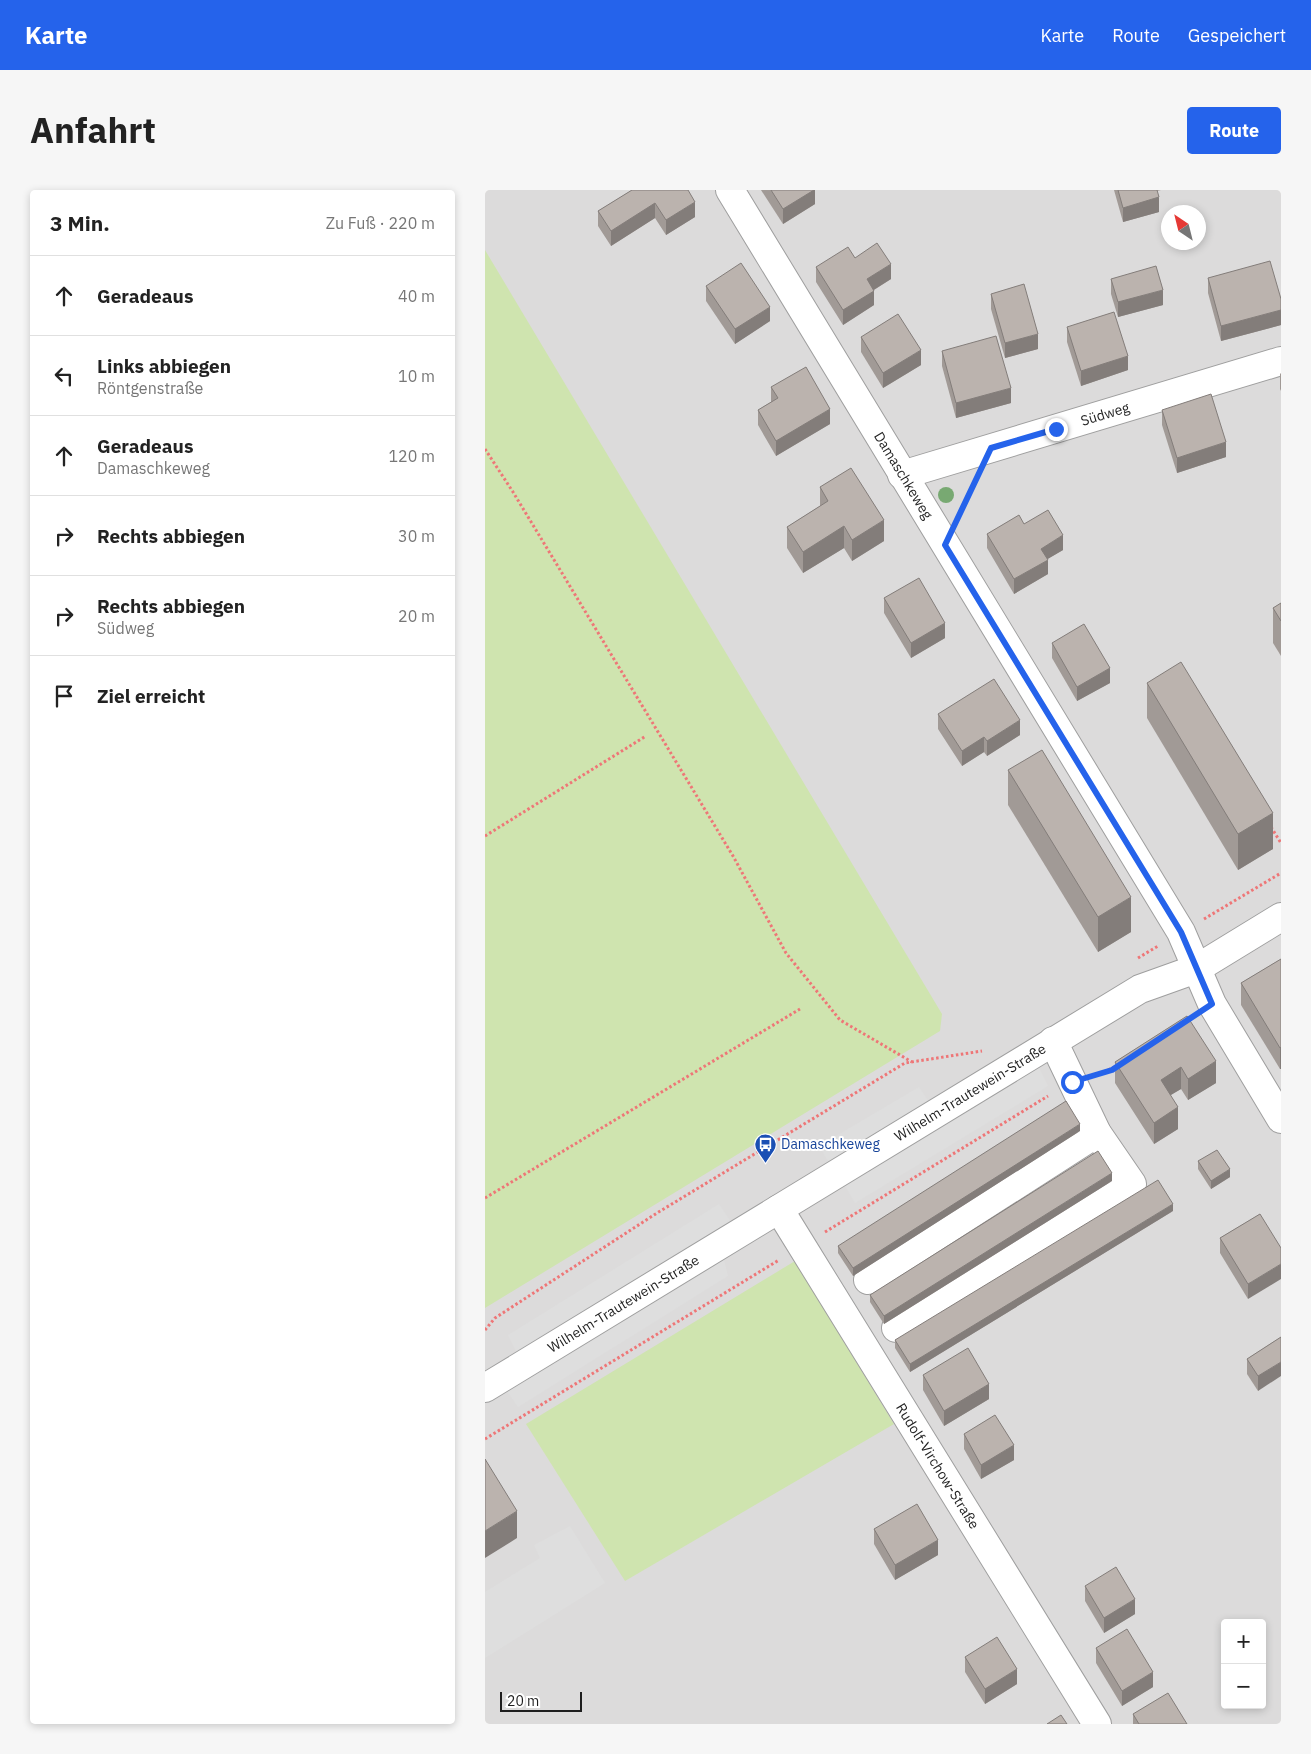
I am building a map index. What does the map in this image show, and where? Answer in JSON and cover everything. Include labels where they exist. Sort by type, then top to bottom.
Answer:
[{"type":"street","name":"Damaschkeweg","points":[[730,190],[1181,932],[1195,969],[1212,1004],[1281,1119]]},
{"type":"street","name":"Südweg","points":[[902,475],[1281,362]]},
{"type":"street","name":"Wilhelm-Trautewein-Straße","points":[[485,1388],[1140,989],[1195,969],[1281,917]]},
{"type":"street","points":[[895,1328],[1132,1184],[1097,1133],[1053,1042]]},
{"type":"street","points":[[868,1280],[1097,1133]]},
{"type":"street","name":"Rudolf-Virchow-Straße","points":[[779,1209],[1097,1724]]},
{"type":"path","points":[[945,545],[991,448]]},
{"type":"path","points":[[485,449],[513,492],[733,856],[786,953],[841,1020],[913,1062]]},
{"type":"path","points":[[485,836],[646,736]]},
{"type":"path","points":[[1266,819],[1281,843]]},
{"type":"path","points":[[1131,962],[1281,873]]},
{"type":"path","points":[[485,1198],[800,1009]]},
{"type":"path","points":[[485,1330],[495,1318],[657,1214],[905,1063],[980,1052],[989,1047]]},
{"type":"path","points":[[1072,1082],[1112,1070],[1121,1064]]},
{"type":"shaded area","points":[[485,190],[1281,190],[1281,1724],[485,1724]]},
{"type":"shaded area","points":[[1037,1064],[1048,1086],[855,1203],[843,1182]]},
{"type":"shaded area","points":[[919,1087],[929,1102],[829,1163],[819,1146]]},
{"type":"shaded area","points":[[719,1204],[733,1225],[518,1355],[508,1335]]},
{"type":"shaded area","points":[[723,1256],[728,1276],[518,1407],[505,1388]]},
{"type":"shaded area","points":[[570,1526],[605,1583],[485,1658],[485,1592],[540,1558],[534,1545]]},
{"type":"green space","points":[[485,250],[942,1014],[940,1031],[485,1308]]},
{"type":"green space","points":[[795,1261],[894,1424],[625,1581],[526,1424]]},
{"type":"building","points":[[632,190],[688,190],[695,202],[666,220],[655,203],[611,231],[598,211]]},
{"type":"building","points":[[771,190],[814,190],[783,209]]},
{"type":"building","points":[[1118,190],[1157,190],[1159,197],[1123,208]]},
{"type":"building","points":[[877,243],[891,264],[867,279],[874,291],[843,310],[816,267],[848,247],[855,258]]},
{"type":"building","points":[[1270,261],[1281,299],[1281,310],[1221,326],[1208,278]]},
{"type":"building","points":[[741,263],[770,307],[735,329],[706,286]]},
{"type":"building","points":[[1156,266],[1163,290],[1118,302],[1111,279]]},
{"type":"building","points":[[1024,284],[1038,334],[1005,343],[991,294]]},
{"type":"building","points":[[1114,312],[1128,356],[1081,371],[1067,327]]},
{"type":"building","points":[[898,314],[921,350],[883,373],[861,337]]},
{"type":"building","points":[[996,336],[1011,388],[956,403],[942,351]]},
{"type":"building","points":[[806,367],[830,409],[776,441],[758,410],[778,398],[771,387]]},
{"type":"building","points":[[1211,394],[1226,442],[1177,458],[1162,410]]},
{"type":"building","points":[[851,468],[884,520],[852,540],[844,526],[803,552],[787,527],[828,501],[820,487]]},
{"type":"building","points":[[1048,510],[1063,535],[1041,549],[1048,560],[1014,579],[987,534],[1019,515],[1024,524]]},
{"type":"building","points":[[919,578],[945,623],[911,643],[884,598]]},
{"type":"building","points":[[1281,603],[1281,621],[1273,608]]},
{"type":"building","points":[[1084,624],[1110,668],[1077,687],[1052,643]]},
{"type":"building","points":[[1181,662],[1273,813],[1238,834],[1147,683]]},
{"type":"building","points":[[994,679],[1020,720],[987,741],[984,737],[962,751],[938,714]]},
{"type":"building","points":[[1042,750],[1131,897],[1098,917],[1008,770]]},
{"type":"building","points":[[1281,959],[1281,1047],[1280,1048],[1241,983]]},
{"type":"building","points":[[1187,1016],[1216,1061],[1188,1079],[1181,1067],[1161,1080],[1178,1107],[1154,1123],[1115,1062]]},
{"type":"building","points":[[1066,1101],[1080,1124],[853,1268],[838,1246]]},
{"type":"building","points":[[1217,1150],[1230,1169],[1211,1181],[1198,1161]]},
{"type":"building","points":[[1098,1151],[1112,1173],[884,1316],[870,1295]]},
{"type":"building","points":[[1158,1180],[1173,1204],[910,1364],[895,1340]]},
{"type":"building","points":[[1260,1214],[1281,1248],[1281,1264],[1248,1284],[1220,1238]]},
{"type":"building","points":[[1281,1337],[1281,1362],[1258,1376],[1247,1359]]},
{"type":"building","points":[[968,1348],[989,1384],[944,1411],[923,1375]]},
{"type":"building","points":[[995,1415],[1014,1445],[981,1465],[964,1434]]},
{"type":"building","points":[[485,1459],[517,1511],[485,1531]]},
{"type":"building","points":[[917,1504],[938,1540],[895,1565],[874,1529]]},
{"type":"building","points":[[1116,1567],[1135,1599],[1104,1618],[1085,1586]]},
{"type":"building","points":[[1127,1629],[1153,1672],[1122,1691],[1096,1648]]},
{"type":"building","points":[[997,1637],[1017,1669],[985,1689],[965,1657]]},
{"type":"building","points":[[1168,1693],[1187,1724],[1139,1724],[1133,1714]]},
{"type":"building","points":[[1061,1715],[1067,1724],[1047,1724]]},
{"type":"place","name":"Damaschkeweg","points":[[765,1163]]},
{"type":"route","points":[[1056,429],[991,448],[945,545],[1181,932],[1195,969],[1212,1004],[1112,1070],[1072,1082]]}]
